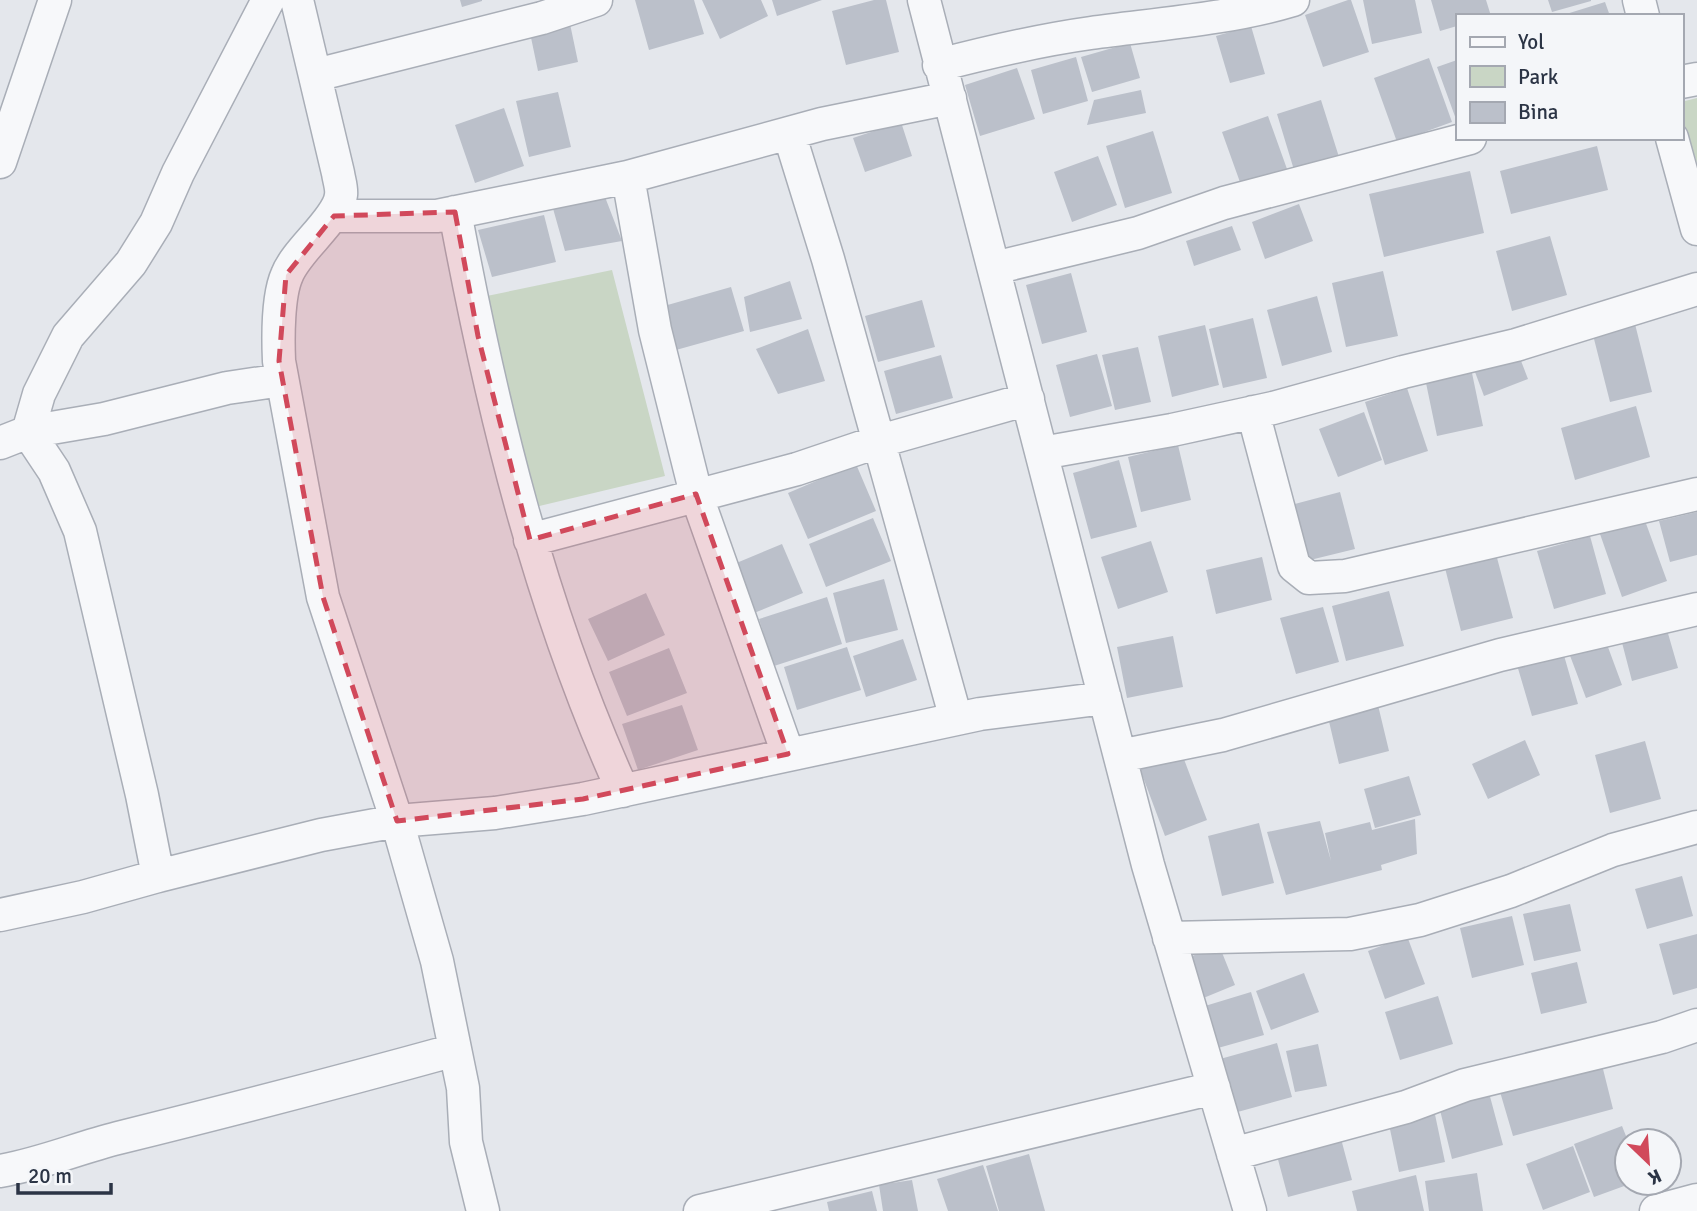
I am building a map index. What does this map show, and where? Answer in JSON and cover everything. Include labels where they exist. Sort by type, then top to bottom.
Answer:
[{"type":"street","points":[[0,162],[55,0]]},
{"type":"street","points":[[14,437],[68,336],[131,263],[156,223],[178,173],[268,0]]},
{"type":"street","points":[[298,0],[341,195],[334,216],[316,232],[286,275],[278,322],[279,361],[323,597],[397,821],[437,961],[463,1088],[466,1142],[483,1211]]},
{"type":"street","points":[[316,75],[542,18],[596,0]]},
{"type":"street","points":[[924,0],[1120,756],[1169,938],[1250,1211]]},
{"type":"street","points":[[939,65],[1003,48],[1197,19],[1293,0]]},
{"type":"street","points":[[334,216],[437,216],[628,177],[822,124],[950,98]]},
{"type":"street","points":[[789,134],[880,441],[956,719]]},
{"type":"street","points":[[994,268],[1138,233],[1224,203],[1462,140]]},
{"type":"street","points":[[1673,140],[1697,229]]},
{"type":"street","points":[[628,177],[655,330],[696,494],[788,754]]},
{"type":"street","points":[[455,212],[478,336],[530,540],[575,679],[623,790]]},
{"type":"street","points":[[1042,453],[1172,430],[1253,412],[1516,345],[1697,289]]},
{"type":"street","points":[[14,437],[104,419],[227,388],[282,380]]},
{"type":"street","points":[[530,540],[797,469],[880,441],[1028,399]]},
{"type":"street","points":[[1253,412],[1294,566],[1309,578],[1345,576],[1697,494]]},
{"type":"street","points":[[14,437],[54,471],[80,531],[139,782],[158,876]]},
{"type":"street","points":[[1120,756],[1223,735],[1500,655],[1697,609]]},
{"type":"street","points":[[0,915],[83,897],[321,835],[397,821],[495,813],[623,790],[980,714],[1105,698]]},
{"type":"street","points":[[1169,938],[1350,934],[1420,920],[1511,891],[1613,850],[1697,827]]},
{"type":"street","points":[[1233,1154],[1406,1107],[1465,1085],[1662,1037],[1697,1025]]},
{"type":"street","points":[[0,1171],[455,1051]]},
{"type":"street","points":[[702,1211],[1214,1088]]},
{"type":"street","points":[[1656,1211],[1697,1200]]},
{"type":"highlighted area","points":[[455,212],[478,336],[530,540],[696,494],[788,754],[583,799],[397,821],[323,597],[279,361],[286,275],[334,216]]},
{"type":"green space","points":[[1697,98],[1697,163],[1683,121],[1683,102]]},
{"type":"green space","points":[[612,270],[665,476],[531,508],[482,297]]},
{"type":"building","points":[[460,0],[482,0],[482,1],[462,7]]},
{"type":"building","points":[[635,0],[694,0],[704,34],[649,50]]},
{"type":"building","points":[[702,0],[761,0],[768,16],[720,39]]},
{"type":"building","points":[[772,0],[822,0],[777,16]]},
{"type":"building","points":[[874,0],[886,0],[899,52],[846,65],[832,11]]},
{"type":"building","points":[[1351,0],[1369,52],[1323,67],[1305,15]]},
{"type":"building","points":[[1363,0],[1415,0],[1422,33],[1372,44]]},
{"type":"building","points":[[1431,0],[1486,0],[1490,14],[1456,14],[1456,26],[1440,31]]},
{"type":"building","points":[[1548,0],[1591,0],[1591,1],[1552,12]]},
{"type":"building","points":[[1605,2],[1609,14],[1566,14]]},
{"type":"building","points":[[569,19],[578,62],[538,71],[529,28]]},
{"type":"building","points":[[1251,26],[1265,74],[1230,83],[1216,36]]},
{"type":"building","points":[[1130,43],[1140,78],[1092,92],[1081,57]]},
{"type":"building","points":[[1076,57],[1088,101],[1043,114],[1031,70]]},
{"type":"building","points":[[1429,58],[1452,122],[1397,142],[1374,78]]},
{"type":"building","points":[[1456,60],[1456,119],[1437,67]]},
{"type":"building","points":[[1017,68],[1035,119],[980,136],[965,85]]},
{"type":"building","points":[[1141,90],[1146,113],[1087,125],[1094,100]]},
{"type":"building","points":[[558,92],[571,147],[529,157],[516,101]]},
{"type":"building","points":[[1321,100],[1339,157],[1294,170],[1277,114]]},
{"type":"building","points":[[504,108],[524,166],[475,183],[455,125]]},
{"type":"building","points":[[1268,116],[1287,169],[1241,185],[1222,132]]},
{"type":"building","points":[[901,122],[912,156],[865,172],[853,138]]},
{"type":"building","points":[[1153,131],[1172,193],[1125,208],[1106,146]]},
{"type":"building","points":[[1597,146],[1608,190],[1511,214],[1500,171]]},
{"type":"building","points":[[1098,156],[1117,205],[1072,222],[1054,172]]},
{"type":"building","points":[[1470,171],[1484,233],[1384,257],[1369,194]]},
{"type":"building","points":[[605,197],[622,241],[565,251],[552,205]]},
{"type":"building","points":[[1299,204],[1313,241],[1265,259],[1252,222]]},
{"type":"building","points":[[544,215],[556,262],[492,277],[478,230]]},
{"type":"building","points":[[1232,226],[1241,250],[1194,266],[1186,241]]},
{"type":"building","points":[[1550,236],[1567,295],[1512,311],[1496,251]]},
{"type":"building","points":[[1383,271],[1398,336],[1346,347],[1332,283]]},
{"type":"building","points":[[1071,273],[1087,332],[1042,344],[1026,285]]},
{"type":"building","points":[[790,281],[802,319],[750,332],[744,297]]},
{"type":"building","points":[[731,287],[744,331],[676,350],[664,306]]},
{"type":"building","points":[[1317,296],[1332,352],[1282,366],[1267,310]]},
{"type":"building","points":[[922,300],[935,347],[878,362],[865,316]]},
{"type":"building","points":[[1253,318],[1267,378],[1223,388],[1209,329]]},
{"type":"building","points":[[1635,324],[1652,392],[1610,402],[1593,335]]},
{"type":"building","points":[[1205,325],[1219,385],[1172,397],[1158,336]]},
{"type":"building","points":[[808,329],[825,381],[778,394],[756,349]]},
{"type":"building","points":[[1138,347],[1151,402],[1115,410],[1102,355]]},
{"type":"building","points":[[1516,348],[1528,379],[1484,396],[1472,364]]},
{"type":"building","points":[[1097,354],[1112,406],[1070,417],[1056,365]]},
{"type":"building","points":[[941,355],[953,398],[896,414],[884,371]]},
{"type":"building","points":[[1472,373],[1483,426],[1437,436],[1426,383]]},
{"type":"building","points":[[1407,388],[1428,451],[1385,465],[1365,402]]},
{"type":"building","points":[[1636,406],[1650,457],[1575,480],[1561,428]]},
{"type":"building","points":[[1364,412],[1382,460],[1338,477],[1319,429]]},
{"type":"building","points":[[1178,445],[1191,500],[1141,512],[1128,457]]},
{"type":"building","points":[[1119,460],[1137,527],[1091,539],[1073,473]]},
{"type":"building","points":[[856,464],[876,511],[808,539],[788,493]]},
{"type":"building","points":[[1340,492],[1355,549],[1306,561],[1291,505]]},
{"type":"building","points":[[1697,512],[1697,555],[1670,562],[1659,521]]},
{"type":"building","points":[[873,518],[891,561],[826,587],[809,544]]},
{"type":"building","points":[[1644,518],[1667,581],[1622,597],[1600,534]]},
{"type":"building","points":[[1590,536],[1606,594],[1554,609],[1537,551]]},
{"type":"building","points":[[1151,541],[1168,592],[1118,609],[1101,557]]},
{"type":"building","points":[[782,544],[803,593],[754,613],[734,564]]},
{"type":"building","points":[[1496,554],[1513,618],[1461,631],[1445,568]]},
{"type":"building","points":[[1262,557],[1272,600],[1216,614],[1206,570]]},
{"type":"building","points":[[884,579],[898,630],[846,643],[833,593]]},
{"type":"building","points":[[1389,591],[1404,646],[1346,661],[1332,606]]},
{"type":"building","points":[[646,593],[665,635],[608,661],[588,619]]},
{"type":"building","points":[[827,597],[842,644],[774,666],[759,619]]},
{"type":"building","points":[[1323,607],[1339,662],[1296,674],[1280,618]]},
{"type":"building","points":[[1665,623],[1678,668],[1632,681],[1620,635]]},
{"type":"building","points":[[1173,636],[1183,687],[1127,698],[1117,647]]},
{"type":"building","points":[[903,639],[917,680],[866,697],[853,656]]},
{"type":"building","points":[[1605,639],[1622,685],[1586,698],[1569,653]]},
{"type":"building","points":[[847,647],[861,690],[797,710],[784,667]]},
{"type":"building","points":[[669,648],[687,693],[627,716],[609,672]]},
{"type":"building","points":[[1563,652],[1578,704],[1532,716],[1517,665]]},
{"type":"building","points":[[1377,701],[1389,751],[1339,764],[1327,713]]},
{"type":"building","points":[[682,705],[698,750],[638,770],[622,724]]},
{"type":"building","points":[[1525,740],[1540,775],[1488,799],[1472,764]]},
{"type":"building","points":[[1645,741],[1661,799],[1610,813],[1595,755]]},
{"type":"building","points":[[1182,754],[1207,820],[1165,836],[1140,769]]},
{"type":"building","points":[[1409,776],[1421,815],[1375,828],[1364,789]]},
{"type":"building","points":[[1415,819],[1417,854],[1381,865],[1382,870],[1286,895],[1267,832],[1320,821],[1331,861],[1325,833],[1370,822],[1372,830]]},
{"type":"building","points":[[1259,823],[1274,883],[1222,896],[1208,836]]},
{"type":"building","points":[[1682,876],[1693,916],[1647,929],[1635,889]]},
{"type":"building","points":[[1570,904],[1581,951],[1534,961],[1523,914]]},
{"type":"building","points":[[1512,916],[1524,965],[1472,978],[1460,928]]},
{"type":"building","points":[[1697,934],[1697,988],[1673,995],[1659,944]]},
{"type":"building","points":[[1407,936],[1425,984],[1385,999],[1368,951]]},
{"type":"building","points":[[1219,945],[1235,985],[1201,999],[1185,959]]},
{"type":"building","points":[[1577,962],[1587,1003],[1541,1014],[1531,973]]},
{"type":"building","points":[[1304,973],[1319,1012],[1271,1030],[1256,991]]},
{"type":"building","points":[[1251,992],[1264,1035],[1218,1048],[1205,1006]]},
{"type":"building","points":[[1438,996],[1453,1044],[1400,1060],[1385,1012]]},
{"type":"building","points":[[1277,1043],[1292,1097],[1234,1113],[1220,1059]]},
{"type":"building","points":[[1318,1044],[1327,1086],[1295,1092],[1286,1051]]},
{"type":"building","points":[[1601,1061],[1613,1109],[1513,1136],[1498,1085]]},
{"type":"building","points":[[1488,1089],[1503,1145],[1452,1159],[1438,1102]]},
{"type":"building","points":[[1433,1105],[1445,1162],[1399,1172],[1387,1115]]},
{"type":"building","points":[[1613,1129],[1613,1190],[1594,1197],[1574,1144]]},
{"type":"building","points":[[1340,1135],[1352,1180],[1288,1197],[1276,1152]]},
{"type":"building","points":[[1573,1146],[1590,1192],[1543,1210],[1526,1164]]},
{"type":"building","points":[[1029,1154],[1045,1211],[999,1211],[986,1166]]},
{"type":"building","points":[[983,1165],[998,1211],[948,1211],[937,1179]]},
{"type":"building","points":[[1477,1173],[1483,1211],[1429,1211],[1425,1181]]},
{"type":"building","points":[[1416,1175],[1424,1211],[1357,1211],[1352,1191]]},
{"type":"building","points":[[912,1180],[918,1211],[883,1211],[879,1185]]},
{"type":"building","points":[[872,1191],[877,1211],[829,1211],[827,1202]]}]
